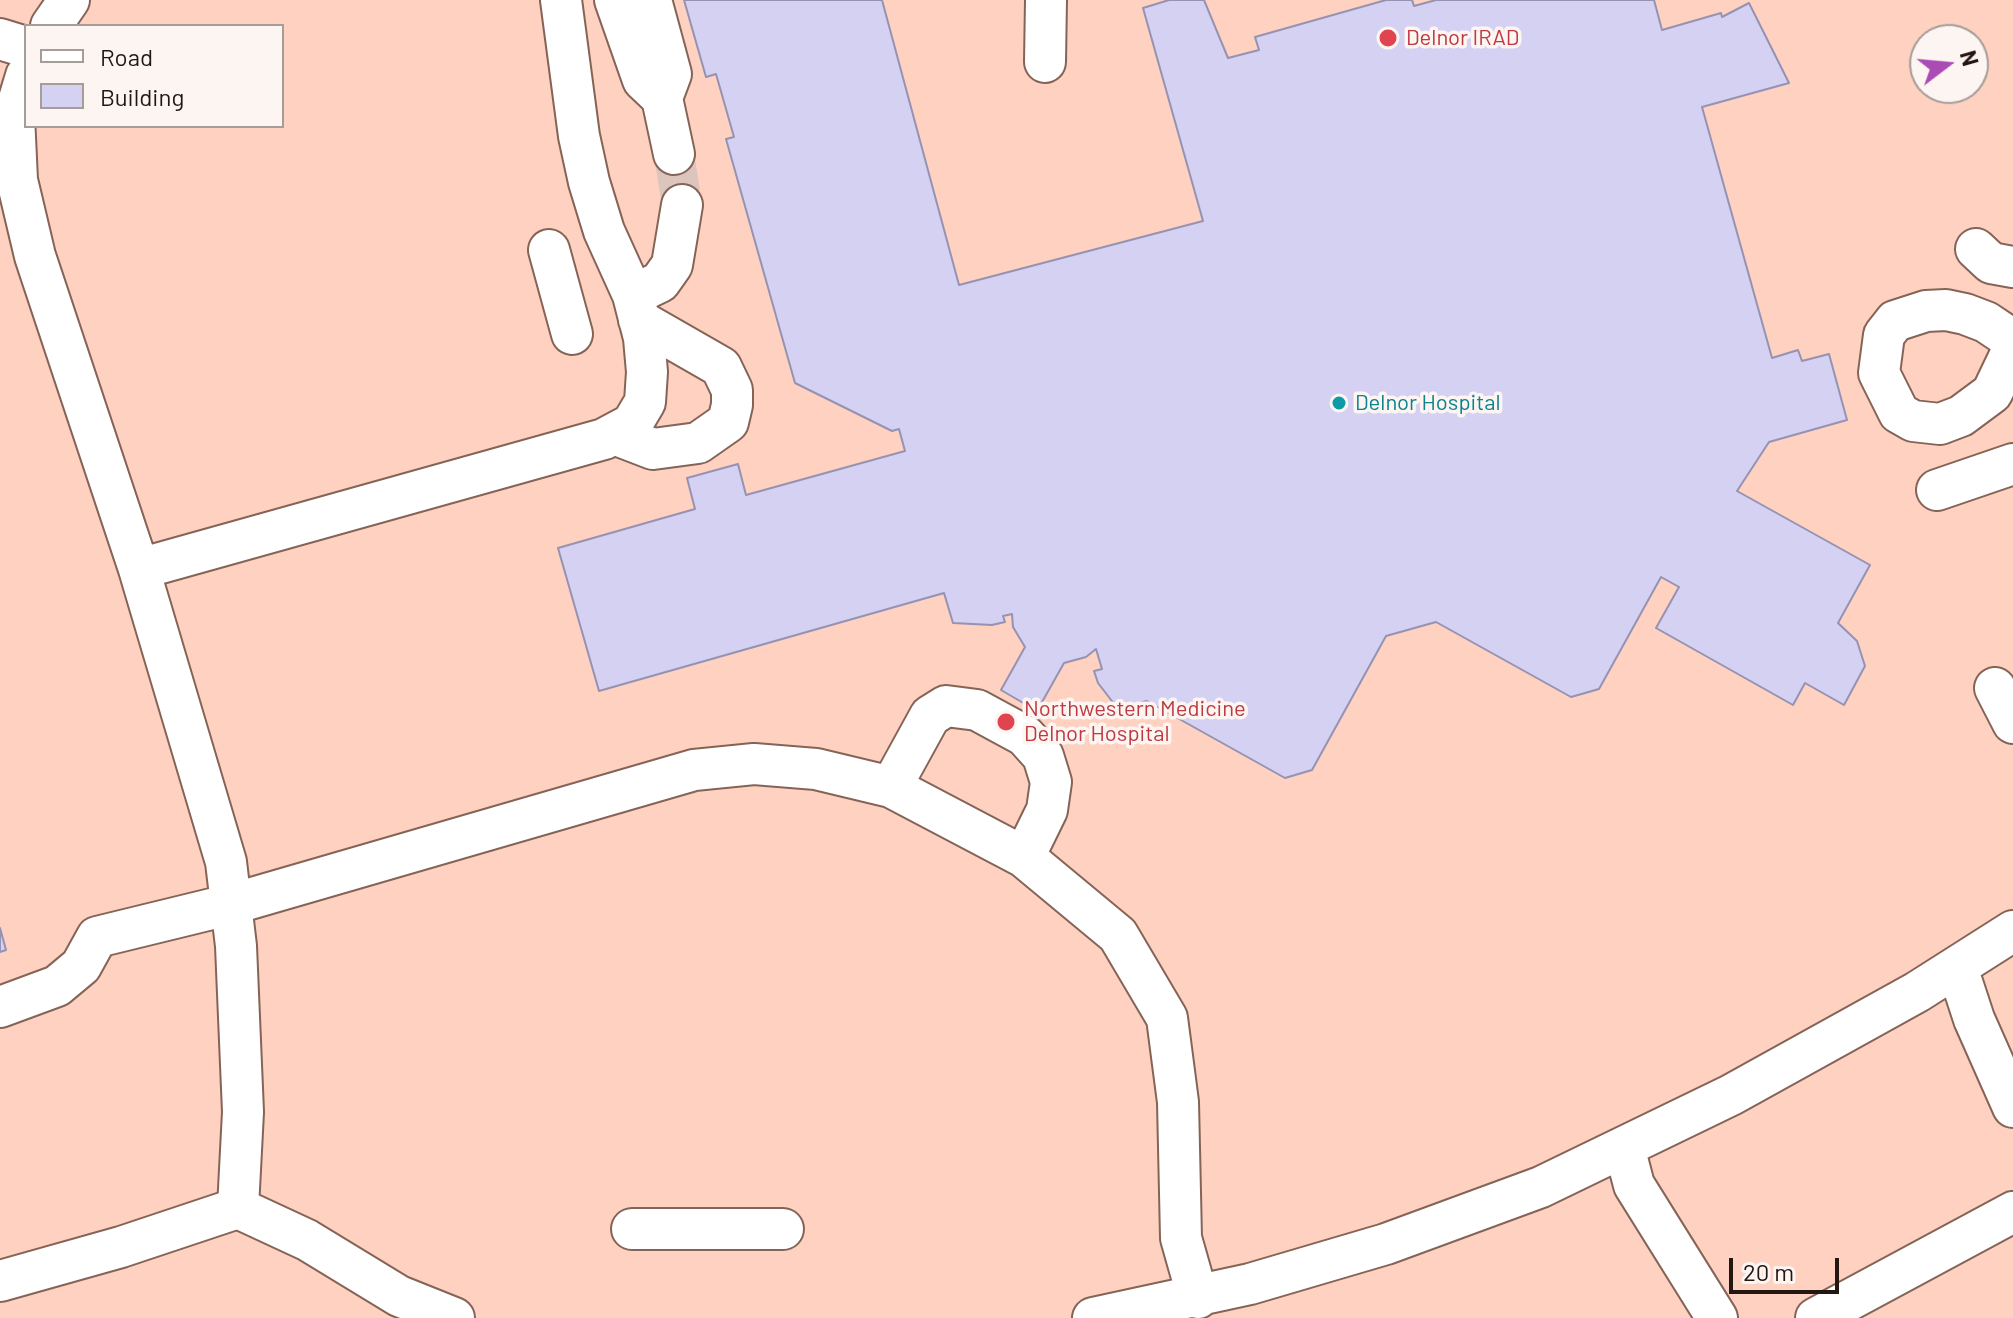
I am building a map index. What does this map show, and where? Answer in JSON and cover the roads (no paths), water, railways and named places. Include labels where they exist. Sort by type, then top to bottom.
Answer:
[{"type":"street","points":[[52,24],[69,0]]},
{"type":"street","points":[[139,569],[314,523],[614,434],[632,424],[645,402],[647,372],[636,307],[604,231],[589,182],[579,136],[561,0]]},
{"type":"street","points":[[615,0],[643,80],[662,98]]},
{"type":"street","points":[[651,0],[671,74],[662,98],[674,154]]},
{"type":"street","points":[[1045,62],[1046,0]]},
{"type":"street","points":[[0,39],[24,46]]},
{"type":"street","points":[[24,83],[14,116],[17,180],[35,256],[139,569],[215,819],[232,904],[243,1112],[238,1208]]},
{"type":"street","points":[[636,307],[672,265],[682,205]]},
{"type":"street","points":[[1976,249],[1991,263],[2013,267]]},
{"type":"street","points":[[549,250],[572,334]]},
{"type":"street","points":[[614,434],[653,449],[698,443],[728,422],[732,405],[732,390],[721,367],[636,307]]},
{"type":"street","points":[[2013,340],[1986,322],[1965,314],[1946,310],[1926,311],[1895,321],[1884,335],[1879,373],[1899,413],[1913,421],[1940,424],[1961,416],[1992,393],[2013,349]]},
{"type":"street","points":[[1937,490],[2013,464]]},
{"type":"street","points":[[891,787],[930,716],[946,706],[977,710],[1025,736],[1043,756],[1051,782],[1047,810],[1024,857]]},
{"type":"street","points":[[0,1007],[57,986],[81,966],[97,937],[232,904],[694,770],[754,764],[816,769],[891,787],[1024,857],[1118,935],[1167,1018],[1178,1102],[1181,1238],[1198,1298]]},
{"type":"street","points":[[1093,1318],[1198,1298],[1386,1244],[1541,1187],[1745,1087],[1957,967],[2013,931]]},
{"type":"street","points":[[1957,967],[1974,1019],[2013,1107]]},
{"type":"street","points":[[1624,1147],[1634,1185],[1717,1318]]},
{"type":"street","points":[[11,1273],[121,1247],[238,1208],[307,1240],[399,1296],[454,1318]]},
{"type":"street","points":[[1816,1318],[2013,1212]]},
{"type":"street","points":[[632,1229],[783,1229]]},
{"type":"tunnel","points":[[674,154],[682,205]]},
{"type":"place","name":"Delnor IRAD","points":[[1388,38]]},
{"type":"place","name":"Delnor Hospital","points":[[1339,403]]},
{"type":"place","name":"Northwestern Medicine Delnor Hospital","points":[[1006,722]]}]
